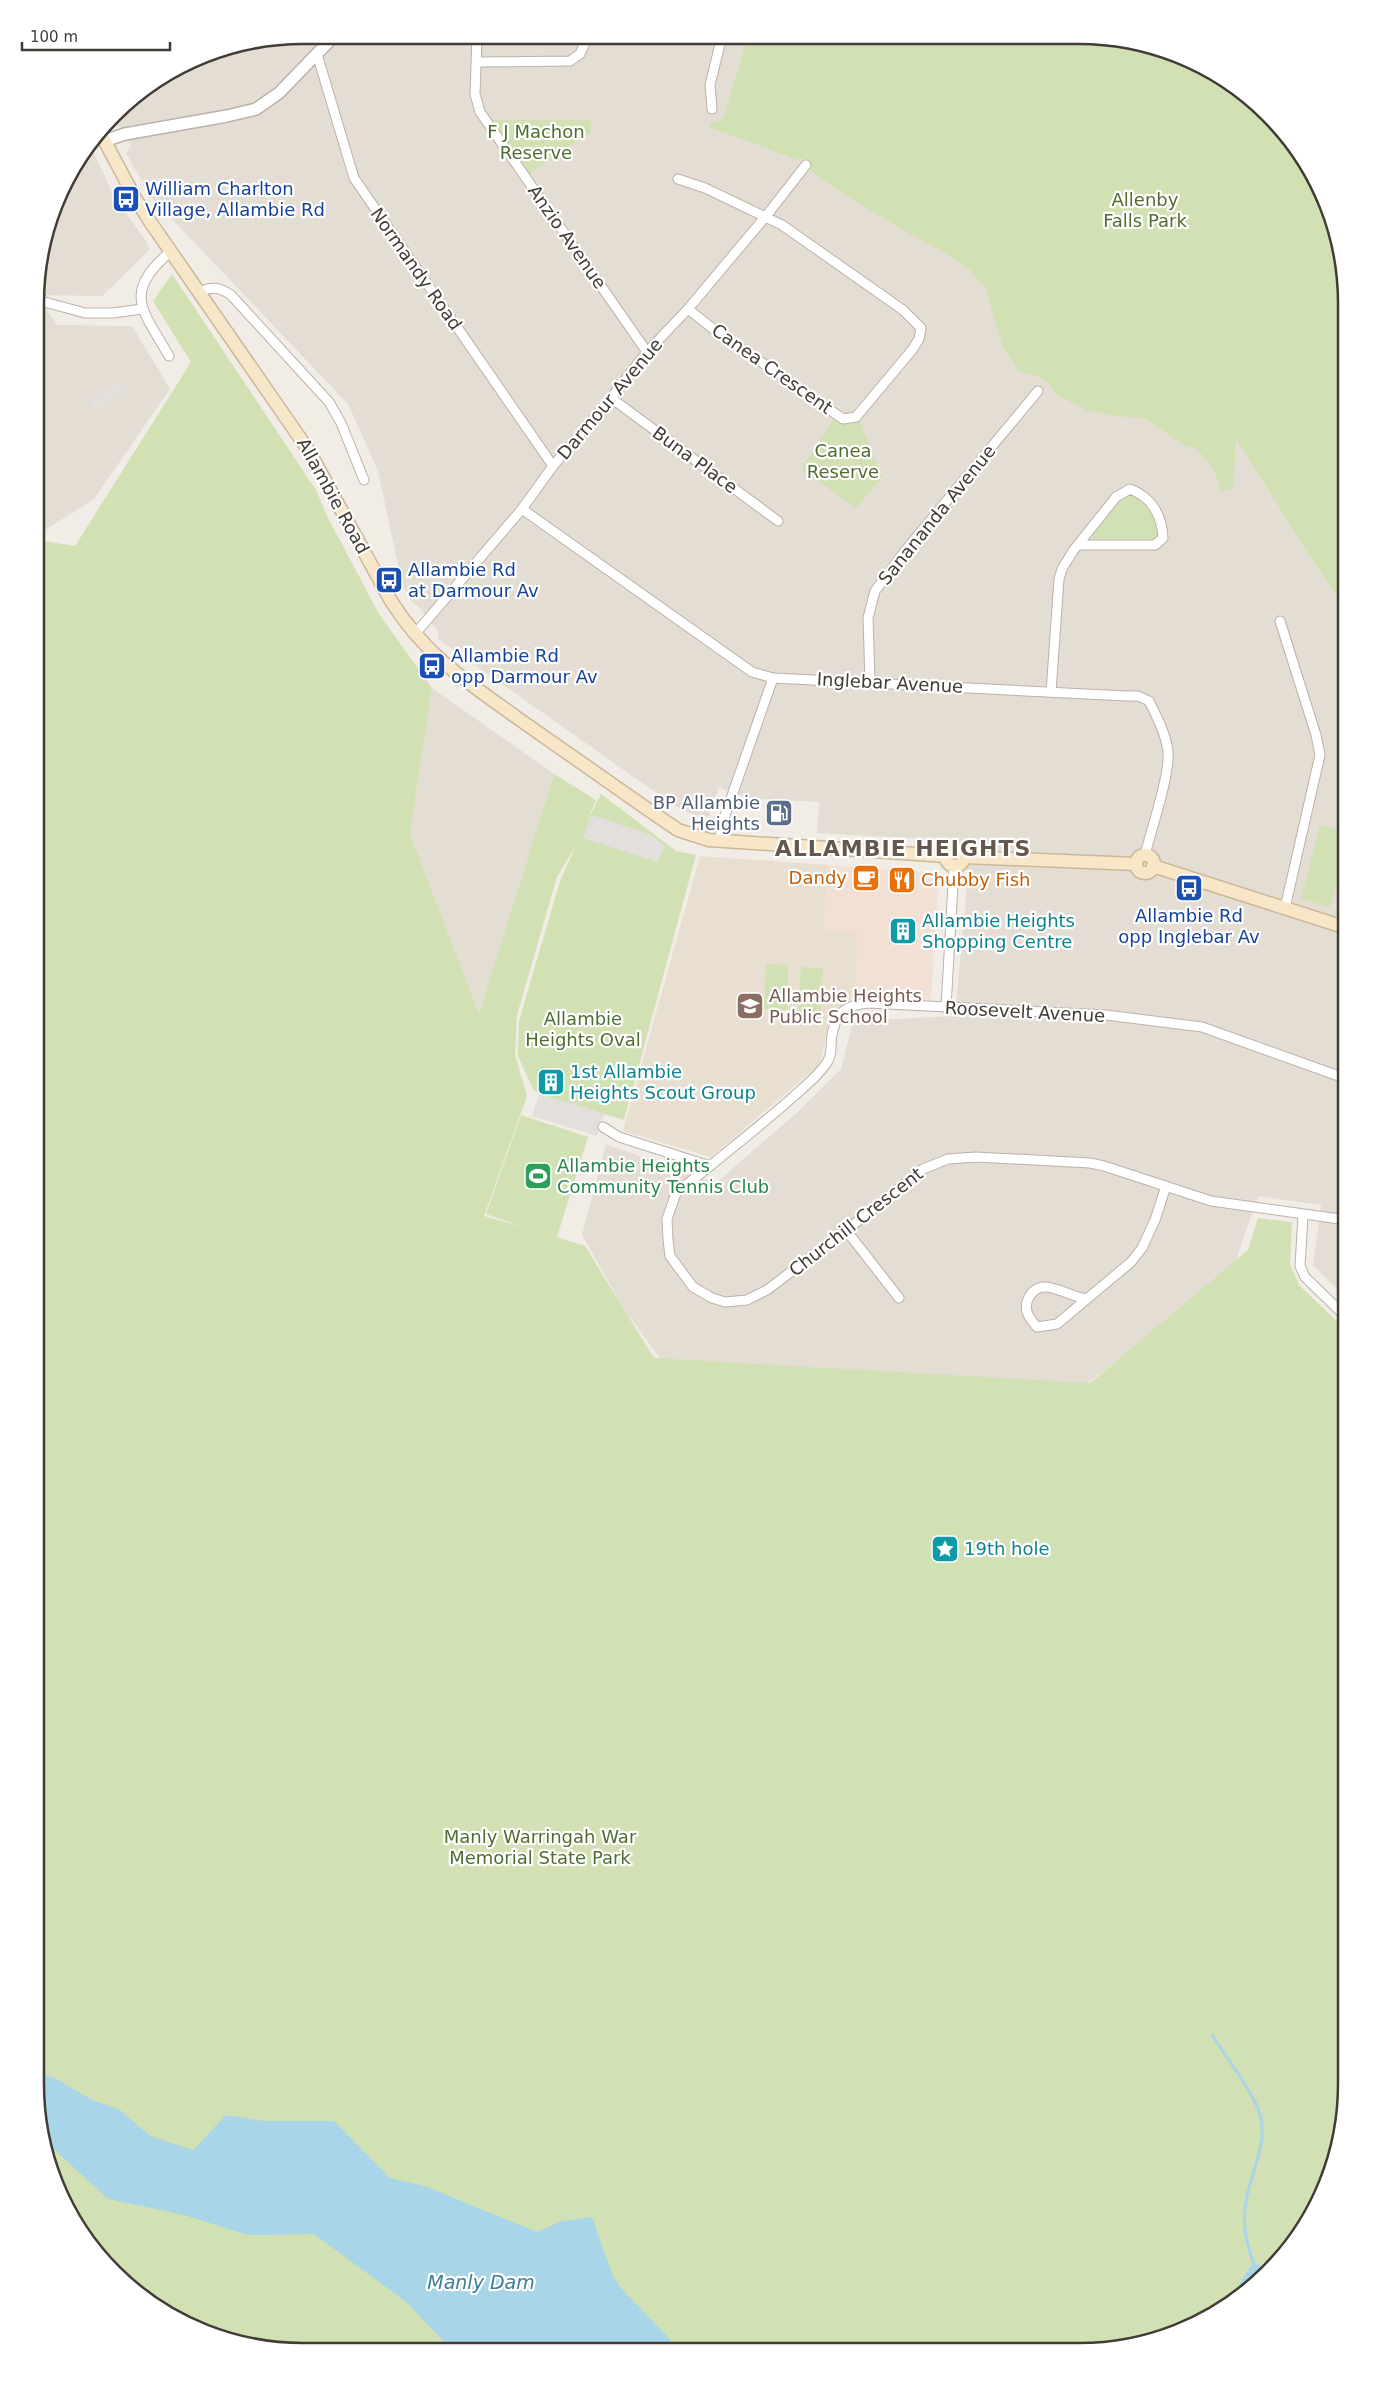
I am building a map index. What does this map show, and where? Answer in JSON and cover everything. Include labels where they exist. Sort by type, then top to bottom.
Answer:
[{"type":"main road","name":"Allambie Road","points":[[103,138],[135,198],[304,443],[391,601],[415,634],[434,656],[452,671],[653,813],[692,836],[720,842],[950,861],[949,851],[954,848],[960,850],[964,857],[1140,859]]},
{"type":"main road","points":[[1140,859],[1152,858],[1153,866],[1338,925]]},
{"type":"street","points":[[103,138],[256,109],[279,93],[326,44]]},
{"type":"street","name":"Anzio Avenue","points":[[477,44],[475,94],[482,116],[647,352]]},
{"type":"street","points":[[477,62],[570,62],[580,54],[584,44]]},
{"type":"street","points":[[712,109],[710,85],[720,44]]},
{"type":"street","name":"Normandy Road","points":[[317,54],[354,178],[553,466]]},
{"type":"street","name":"Darmour Avenue","points":[[415,634],[522,509],[553,466],[647,352],[688,309],[806,165]]},
{"type":"street","points":[[678,179],[705,188],[766,216]]},
{"type":"street","name":"Canea Crescent","points":[[688,309],[712,328],[843,419],[856,417],[862,410],[912,350],[919,339],[921,328],[903,310],[782,225],[766,216]]},
{"type":"street","points":[[169,356],[142,309],[140,296],[144,281],[156,265],[171,251]]},
{"type":"street","points":[[199,292],[210,286],[222,289],[231,295],[329,402],[342,423],[364,480]]},
{"type":"street","points":[[44,301],[85,313],[113,313],[142,309]]},
{"type":"street","name":"Sanananda Avenue","points":[[870,681],[868,618],[875,591],[905,551],[1038,391]]},
{"type":"street","name":"Buna Place","points":[[611,398],[778,521]]},
{"type":"street","points":[[1052,692],[1059,579],[1067,560],[1116,497],[1130,489],[1139,492],[1151,501],[1162,528],[1163,538],[1155,545],[1079,545]]},
{"type":"street","name":"Inglebar Avenue","points":[[522,509],[752,672],[773,678],[870,681],[1138,696],[1148,701],[1158,718],[1168,754],[1166,769],[1140,859]]},
{"type":"street","points":[[1280,621],[1316,735],[1320,755],[1285,908]]},
{"type":"street","points":[[720,842],[721,827],[773,678]]},
{"type":"street","points":[[946,1008],[950,861]]},
{"type":"street","name":"Roosevelt Avenue","points":[[710,1166],[773,1115],[816,1076],[827,1063],[832,1050],[832,1035],[839,1015],[851,1004],[868,1003],[1106,1015],[1202,1027],[1338,1076]]},
{"type":"street","points":[[603,1127],[619,1137],[710,1166]]},
{"type":"street","name":"Churchill Crescent","points":[[710,1166],[676,1193],[667,1219],[670,1256],[693,1287],[712,1298],[725,1302],[747,1300],[767,1290],[923,1169],[948,1159],[976,1157],[1090,1163],[1211,1201],[1338,1219]]},
{"type":"street","points":[[1087,1299],[1076,1298],[1056,1288],[1046,1286],[1036,1290],[1028,1298],[1026,1306],[1028,1317],[1037,1327],[1058,1324],[1131,1262],[1142,1248],[1155,1220],[1166,1186]]},
{"type":"street","points":[[1303,1214],[1300,1266],[1305,1276],[1338,1309]]},
{"type":"street","points":[[846,1230],[899,1298]]},
{"type":"shaded area","points":[[286,44],[746,44],[731,98],[1236,437],[1306,551],[1338,598],[1338,1290],[1313,1265],[1321,1205],[1258,1196],[1236,1260],[1221,1277],[1087,1384],[661,1360],[624,1309],[582,1235],[606,1144],[716,1183],[800,1110],[841,1069],[853,1021],[955,1016],[968,875],[965,841],[817,833],[819,802],[746,798],[719,787],[709,816],[701,819],[672,804],[438,639],[438,631],[418,606],[412,603],[402,583],[378,471],[348,404],[151,197],[126,153],[131,146],[117,123],[145,97],[173,78],[204,63],[219,57],[269,46]]},
{"type":"shaded area","points":[[93,151],[114,196],[148,244],[149,250],[102,296],[44,295],[46,269],[57,219],[70,188]]},
{"type":"shaded area","points":[[44,306],[57,325],[132,326],[170,389],[94,499],[44,531]]},
{"type":"shaded area","points":[[120,383],[127,392],[94,409],[89,402]]},
{"type":"shaded area","points":[[432,688],[554,774],[479,1015],[410,834]]},
{"type":"shaded area","points":[[592,815],[649,834],[665,846],[657,862],[583,838]]},
{"type":"shaded area","name":"Allambie Heights Public School","points":[[700,856],[828,865],[823,930],[858,931],[855,996],[830,1016],[820,1064],[711,1157],[623,1131]]},
{"type":"shaded area","points":[[828,865],[939,873],[931,999],[855,996],[858,932],[823,930]]},
{"type":"shaded area","points":[[539,1094],[604,1114],[597,1136],[532,1116]]},
{"type":"green space","name":"Allenby Falls Park","points":[[746,44],[1096,44],[1130,49],[1163,57],[1209,78],[1237,97],[1274,132],[1304,173],[1325,219],[1333,252],[1338,286],[1338,598],[1306,551],[1236,438],[1233,489],[1221,491],[1213,468],[1197,449],[1183,445],[1145,418],[1114,416],[1086,410],[1057,395],[1049,383],[1038,376],[1019,372],[1003,347],[985,288],[970,270],[942,251],[902,230],[821,179],[810,170],[810,161],[807,159],[798,160],[709,127],[711,122],[719,121],[724,116]]},
{"type":"green space","name":"F J Machon Reserve","points":[[491,120],[591,120],[591,132],[529,174]]},
{"type":"green space","name":"Manly Warringah War Memorial State Park","points":[[172,274],[316,490],[327,516],[379,614],[432,688],[410,834],[479,1014],[554,774],[596,800],[585,825],[601,794],[676,851],[696,855],[624,1120],[539,1094],[533,1089],[518,1056],[519,1021],[560,881],[576,845],[557,877],[517,1015],[515,1055],[527,1096],[484,1216],[523,1227],[486,1214],[521,1115],[588,1137],[557,1237],[585,1246],[654,1358],[1090,1383],[1248,1250],[1258,1218],[1292,1222],[1290,1265],[1300,1286],[1338,1322],[1338,2101],[1333,2135],[1325,2168],[1312,2199],[1295,2228],[1274,2255],[1250,2279],[1223,2300],[1194,2317],[1163,2330],[1130,2338],[1096,2343],[286,2343],[252,2338],[219,2330],[188,2317],[159,2300],[132,2279],[108,2255],[87,2228],[70,2199],[57,2168],[49,2135],[44,2101],[44,541],[75,546],[191,362],[153,301]]},
{"type":"green space","name":"Canea Reserve","points":[[858,418],[882,477],[856,508],[801,469],[830,426],[832,419],[846,424]]},
{"type":"green space","points":[[1128,494],[1141,500],[1150,510],[1156,523],[1159,537],[1152,541],[1093,539],[1093,534]]},
{"type":"green space","points":[[1320,825],[1338,830],[1338,878],[1330,907],[1301,899]]},
{"type":"green space","points":[[766,964],[788,965],[787,1010],[764,1009]]},
{"type":"green space","points":[[801,967],[823,968],[820,1015],[798,1013]]},
{"type":"water","name":"Manly Dam","points":[[44,2075],[55,2078],[92,2100],[120,2110],[150,2136],[193,2150],[226,2115],[264,2121],[334,2121],[390,2178],[425,2186],[537,2232],[562,2221],[592,2217],[612,2274],[621,2288],[673,2343],[445,2343],[406,2302],[314,2234],[248,2235],[184,2215],[108,2199],[52,2148],[44,2101]]},
{"type":"water","points":[[1253,2262],[1262,2267],[1250,2279],[1235,2292]]},
{"type":"waterway","points":[[1212,2035],[1247,2087],[1261,2118],[1262,2139],[1248,2191],[1244,2217],[1253,2262]]},
{"type":"place","name":"William Charlton Village, Allambie Rd","points":[[126,199]]},
{"type":"place","name":"Allambie Rd at Darmour Av","points":[[389,580]]},
{"type":"place","name":"Allambie Rd opp Darmour Av","points":[[432,666]]},
{"type":"place","name":"BP Allambie Heights","points":[[779,813]]},
{"type":"place","name":"Dandy","points":[[866,878]]},
{"type":"place","name":"Chubby Fish","points":[[902,880]]},
{"type":"place","name":"Allambie Rd opp Inglebar Av","points":[[1189,888]]},
{"type":"place","name":"Allambie Heights Shopping Centre","points":[[903,931]]},
{"type":"place","name":"Allambie Heights Public School","points":[[750,1006]]},
{"type":"place","name":"1st Allambie Heights Scout Group","points":[[551,1082]]},
{"type":"place","name":"Allambie Heights Community Tennis Club","points":[[538,1176]]},
{"type":"place","name":"19th hole","points":[[945,1549]]},
{"type":"district","name":"ALLAMBIE HEIGHTS","points":[[903,848]]},
{"type":"park label","name":"Allambie Heights Oval","points":[[583,1029]]}]
